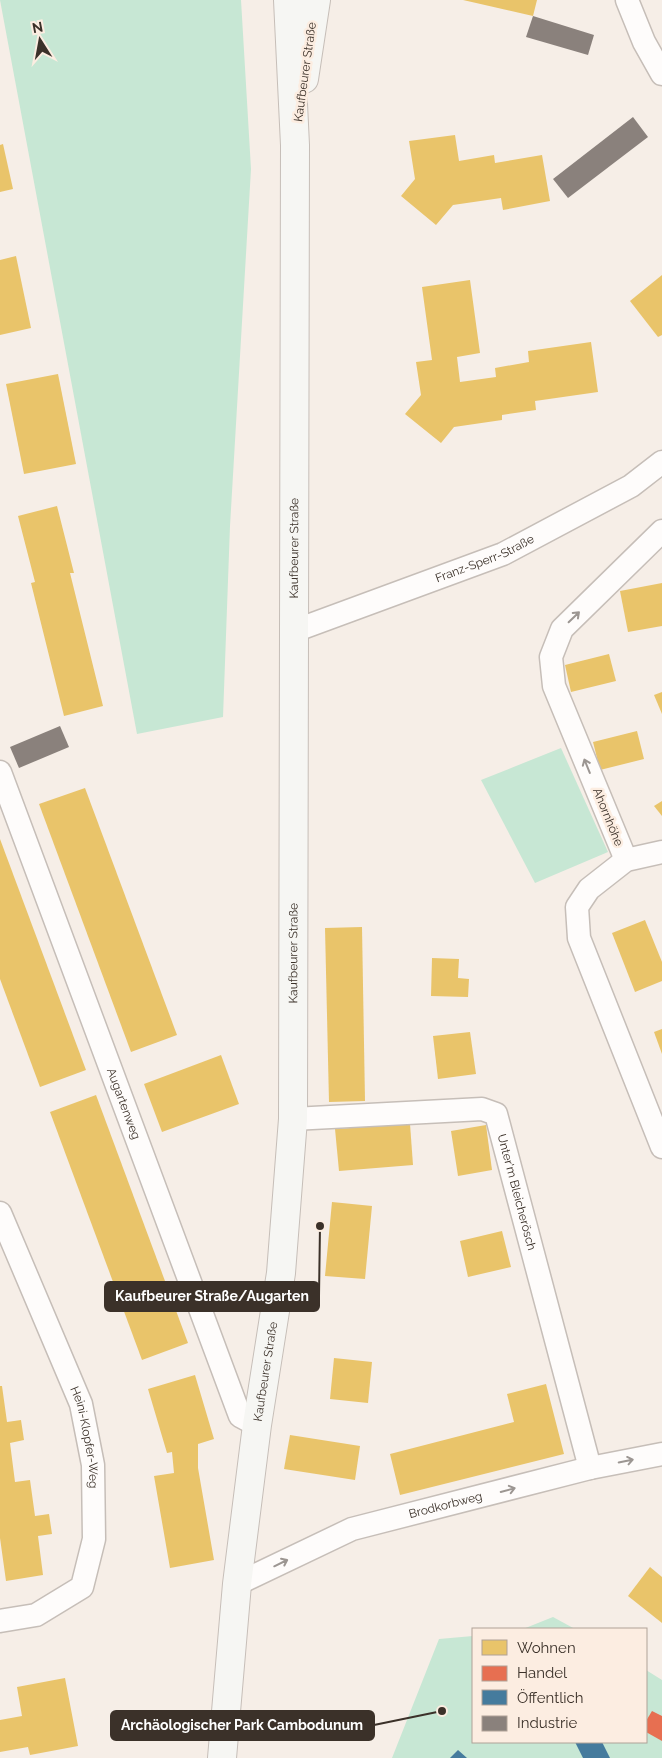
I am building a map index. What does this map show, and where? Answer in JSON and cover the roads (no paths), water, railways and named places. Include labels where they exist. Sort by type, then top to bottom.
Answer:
[{"type":"street","name":"Kaufbeurer Straße","points":[[222,1758],[237,1584],[257,1425],[281,1273],[294,1119],[295,145],[288,0]]},
{"type":"street","name":"Kaufbeurer Straße","points":[[295,145],[316,0]]},
{"type":"street","points":[[627,0],[644,42],[662,74]]},
{"type":"street","name":"Franz-Sperr-Straße","points":[[294,631],[503,554],[631,486],[662,462]]},
{"type":"street","name":"Ahornhöhe","points":[[662,531],[562,629],[551,657],[554,686],[626,860],[589,889],[577,907],[579,938],[662,1148]]},
{"type":"street","name":"Augartenweg","points":[[0,772],[240,1416],[257,1425]]},
{"type":"street","points":[[626,860],[662,852]]},
{"type":"street","name":"Unter'm Bleicherösch","points":[[294,1119],[482,1109],[496,1114],[590,1468]]},
{"type":"street","name":"Heini-Klopfer-Weg","points":[[0,1212],[81,1404],[93,1464],[94,1539],[82,1587],[36,1615],[0,1621]]},
{"type":"street","name":"Brodkorbweg","points":[[237,1584],[352,1529],[590,1468],[662,1454]]},
{"type":"place","name":"Kaufbeurer Straße/Augarten","points":[[320,1226]]},
{"type":"place","name":"Archäologischer Park Cambodunum","points":[[442,1711]]}]
